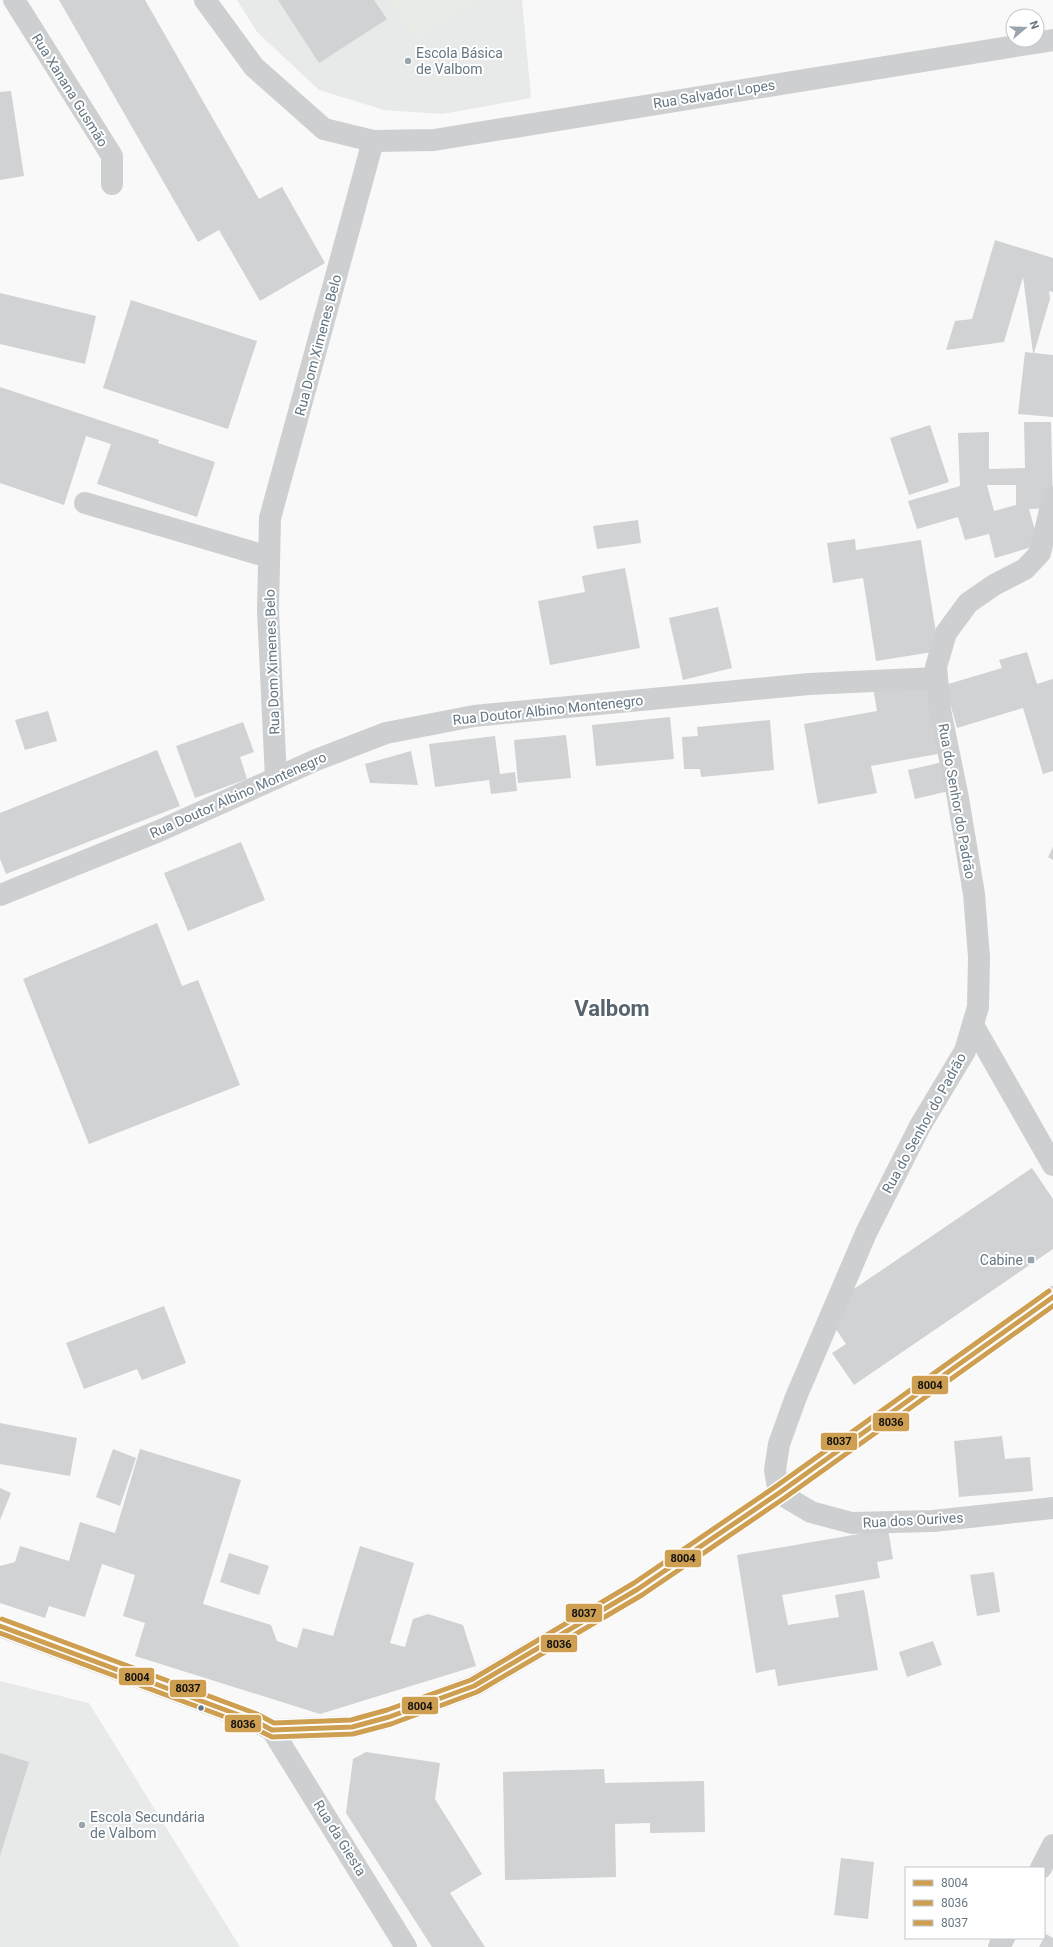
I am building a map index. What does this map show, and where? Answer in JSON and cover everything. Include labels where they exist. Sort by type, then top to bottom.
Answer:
[{"type":"street","name":"Rua Xanana Gusmão","points":[[14,0],[112,156],[112,184]]},
{"type":"street","points":[[205,0],[254,67],[324,130],[374,141]]},
{"type":"street","name":"Rua Salvador Lopes","points":[[374,141],[434,140],[1053,40]]},
{"type":"street","name":"Rua Dom Ximenes Belo","points":[[276,778],[268,611],[270,518],[374,141]]},
{"type":"street","name":"Rua do Senhor do Padrão","points":[[779,1493],[775,1470],[779,1444],[796,1397],[866,1233],[920,1126],[965,1051],[978,1008],[979,957],[974,894],[958,798],[940,710],[936,667],[946,633],[968,603],[994,585],[1025,569],[1040,553],[1053,497]]},
{"type":"street","points":[[85,503],[269,557]]},
{"type":"street","name":"Rua Doutor Albino Montenegro","points":[[0,895],[159,831],[316,760],[386,733],[474,716],[809,684],[937,678]]},
{"type":"street","points":[[973,1024],[1053,1165]]},
{"type":"street","points":[[0,1626],[255,1721],[272,1730],[352,1727],[388,1717],[474,1686],[638,1589],[779,1493],[1053,1297]]},
{"type":"street","name":"Rua dos Ourives","points":[[779,1493],[811,1512],[852,1523],[934,1521],[1053,1508]]},
{"type":"street","name":"Rua da Giesta","points":[[272,1730],[406,1947]]},
{"type":"shaded area","name":"Escola Básica de Valbom","points":[[237,0],[522,0],[531,98],[442,114],[384,110],[319,90],[257,32]]},
{"type":"shaded area","points":[[390,0],[476,0],[415,39]]},
{"type":"shaded area","name":"Escola Secundária de Valbom","points":[[0,1681],[89,1703],[240,1947],[0,1947]]},
{"type":"building","points":[[59,0],[145,0],[259,199],[282,187],[325,263],[260,301],[219,230],[198,242]]},
{"type":"building","points":[[278,0],[374,0],[387,19],[319,63]]},
{"type":"building","points":[[11,91],[24,176],[0,180],[0,92]]},
{"type":"building","points":[[995,240],[1053,258],[1053,292],[1049,291],[1050,299],[1034,353],[1053,355],[1053,417],[1018,414],[1025,352],[1033,353],[1023,277],[1004,342],[946,350],[955,321],[972,319]]},
{"type":"building","points":[[0,293],[96,316],[85,364],[0,344]]},
{"type":"building","points":[[131,300],[257,341],[228,429],[103,388]]},
{"type":"building","points":[[0,387],[159,440],[158,443],[215,462],[197,517],[97,484],[111,444],[86,436],[64,505],[0,483]]},
{"type":"building","points":[[1024,422],[1051,422],[1053,508],[1029,509],[1039,545],[995,558],[989,534],[965,540],[958,517],[917,529],[908,501],[960,486],[958,433],[989,432],[989,469],[1025,468]],"holes":[[[987,485],[1016,485],[1016,505],[994,511]]]},
{"type":"building","points":[[930,425],[949,482],[909,495],[890,438]]},
{"type":"building","points":[[638,520],[641,543],[597,549],[593,526]]},
{"type":"building","points":[[855,539],[856,550],[921,540],[939,651],[876,661],[863,578],[833,583],[827,543]]},
{"type":"building","points":[[625,568],[640,648],[550,665],[538,601],[585,592],[582,576]]},
{"type":"building","points":[[718,607],[732,668],[683,680],[669,618]]},
{"type":"building","points":[[1027,652],[1037,684],[1053,679],[1053,771],[1043,774],[1023,708],[957,728],[945,685],[1002,668],[999,660]]},
{"type":"building","points":[[929,677],[943,753],[871,766],[877,793],[818,804],[804,724],[877,711],[873,687]]},
{"type":"building","points":[[48,711],[57,741],[25,750],[15,720]]},
{"type":"building","points":[[670,717],[674,759],[596,766],[592,725]]},
{"type":"building","points":[[770,720],[774,770],[701,777],[700,769],[684,769],[682,737],[698,736],[697,727]]},
{"type":"building","points":[[243,722],[254,752],[240,757],[247,779],[195,798],[176,746]]},
{"type":"building","points":[[566,735],[571,778],[518,783],[514,740]]},
{"type":"building","points":[[495,736],[500,774],[515,772],[517,791],[491,794],[489,780],[435,787],[429,744]]},
{"type":"building","points":[[157,750],[180,806],[6,874],[0,859],[0,813]]},
{"type":"building","points":[[411,751],[418,785],[370,783],[365,764]]},
{"type":"building","points":[[943,762],[949,791],[915,799],[908,770]]},
{"type":"building","points":[[241,842],[265,900],[188,931],[164,873]]},
{"type":"building","points":[[1053,847],[1053,860],[1048,857]]},
{"type":"building","points":[[157,923],[182,986],[198,980],[240,1085],[89,1144],[23,979]]},
{"type":"building","points":[[1032,1168],[1053,1199],[1053,1249],[854,1385],[832,1353],[846,1344],[823,1310]]},
{"type":"building","points":[[164,1306],[186,1363],[142,1380],[137,1369],[84,1389],[66,1343]]},
{"type":"building","points":[[0,1423],[77,1438],[70,1476],[0,1464]]},
{"type":"building","points":[[1002,1436],[1005,1459],[1030,1457],[1033,1491],[959,1497],[954,1441]]},
{"type":"building","points":[[113,1449],[136,1458],[120,1506],[96,1497]]},
{"type":"building","points":[[140,1449],[241,1480],[203,1604],[271,1625],[277,1641],[297,1648],[303,1628],[333,1636],[360,1546],[414,1563],[390,1643],[405,1647],[413,1619],[428,1614],[463,1625],[476,1666],[320,1714],[135,1656],[145,1623],[123,1616],[135,1575],[102,1564],[85,1617],[49,1606],[45,1618],[0,1603],[0,1566],[15,1562],[20,1546],[69,1561],[80,1522],[115,1533]]},
{"type":"building","points":[[0,1488],[11,1493],[0,1520]]},
{"type":"building","points":[[888,1529],[893,1559],[877,1562],[880,1578],[782,1595],[788,1625],[839,1617],[835,1595],[864,1590],[878,1670],[778,1686],[775,1669],[756,1673],[737,1555]]},
{"type":"building","points":[[229,1553],[269,1566],[259,1595],[220,1582]]},
{"type":"building","points":[[994,1572],[1000,1612],[977,1616],[970,1575]]},
{"type":"building","points":[[933,1641],[942,1665],[907,1677],[899,1652]]},
{"type":"building","points":[[366,1752],[440,1763],[435,1799],[482,1874],[450,1893],[485,1947],[432,1947],[346,1813],[353,1759]]},
{"type":"building","points":[[0,1753],[29,1762],[0,1856]]},
{"type":"building","points":[[604,1769],[605,1783],[704,1781],[705,1832],[650,1833],[650,1823],[615,1824],[616,1877],[505,1880],[503,1772]]},
{"type":"building","points":[[841,1858],[874,1862],[868,1919],[834,1915]]},
{"type":"building","points":[[1046,1934],[1053,1938],[1053,1947],[1039,1947],[1043,1939],[1045,1939]]},
{"type":"transit line","name":"8037","points":[[2,1619],[257,1714],[274,1723],[351,1720],[387,1710],[471,1680],[634,1583],[775,1487],[1049,1291]]},
{"type":"transit line","name":"8004","points":[[272,1730],[352,1727],[389,1717],[474,1686],[638,1589],[779,1493],[1053,1297]]},
{"type":"transit line","name":"8036","points":[[0,1633],[252,1727],[272,1737],[353,1734],[391,1724],[477,1692],[642,1595],[783,1499],[1053,1306]]},
{"type":"transit line","name":"8004","points":[[0,1626],[255,1721],[272,1730]]},
{"type":"place","name":"Escola Básica de Valbom","points":[[408,61]]},
{"type":"place","name":"Cabine","points":[[1031,1260]]},
{"type":"place","name":"Escola Secundária de Valbom","points":[[82,1825]]},
{"type":"district","name":"Valbom","points":[[612,1008]]}]
